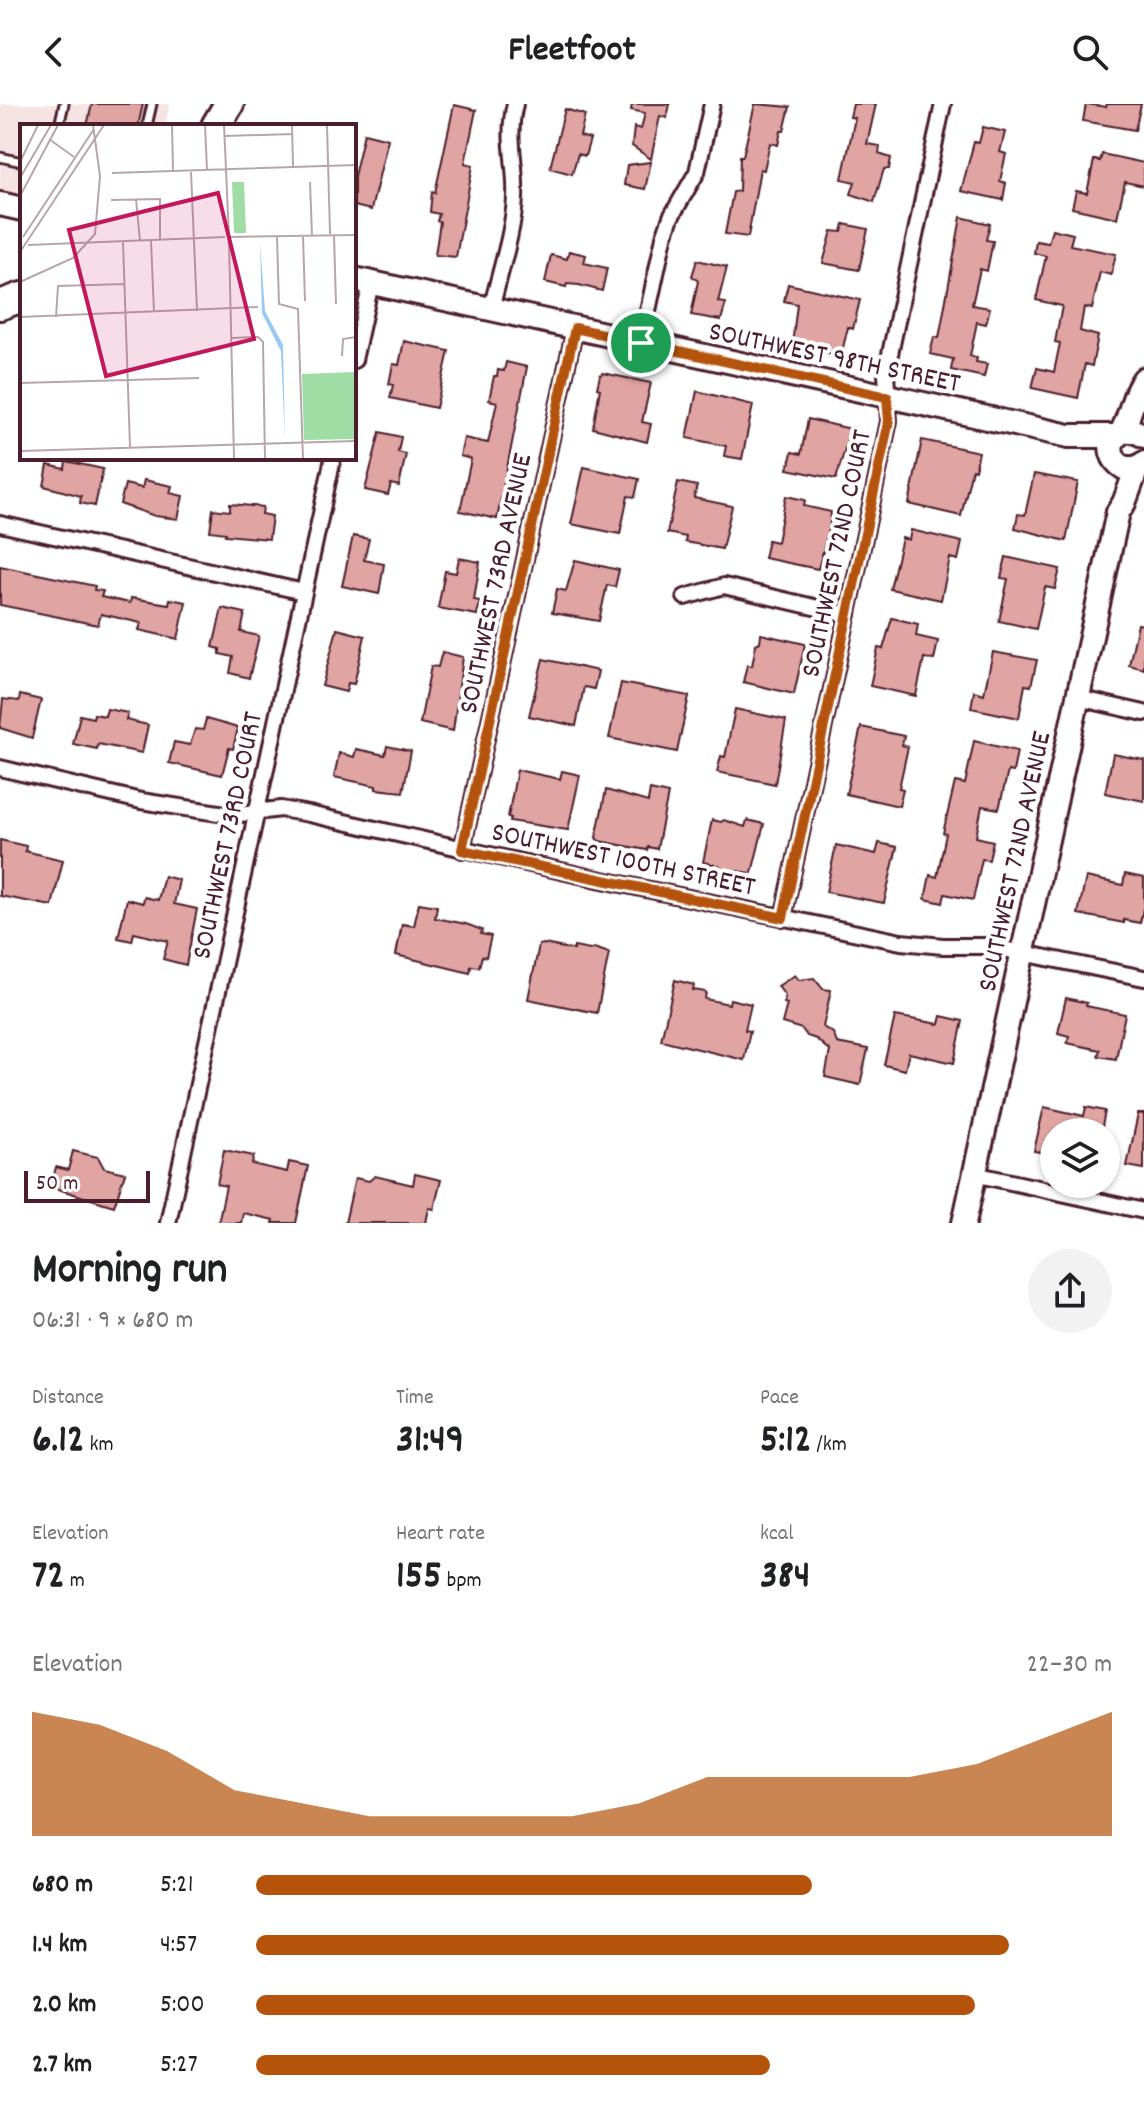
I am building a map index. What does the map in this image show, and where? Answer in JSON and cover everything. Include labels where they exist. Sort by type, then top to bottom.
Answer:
[{"type":"highway","points":[[217,124],[229,104]]},
{"type":"highway","points":[[0,305],[20,298]]},
{"type":"street","points":[[491,310],[514,207],[515,182],[509,131],[515,104]]},
{"type":"street","points":[[641,343],[664,237],[671,217],[697,172],[712,104]]},
{"type":"street","name":"SOUTHWEST 72ND COURT","points":[[783,918],[889,421],[886,373],[943,104]]},
{"type":"street","points":[[0,204],[20,209]]},
{"type":"street","points":[[356,340],[362,281]]},
{"type":"street","name":"SOUTHWEST 98TH STREET","points":[[362,281],[1069,436],[1131,431],[1144,436]]},
{"type":"street","name":"SOUTHWEST 73RD AVENUE","points":[[462,850],[575,328]]},
{"type":"street","points":[[1119,434],[1130,417],[1138,387],[1144,379]]},
{"type":"street","points":[[1144,416],[1144,425]]},
{"type":"street","name":"SOUTHWEST 72ND AVENUE","points":[[964,1223],[1118,512],[1114,501],[1133,464],[1111,447],[1119,434]]},
{"type":"street","name":"SOUTHWEST 98TH STREET","points":[[1069,436],[1073,441],[1133,464]]},
{"type":"street","name":"SOUTHWEST 73RD COURT","points":[[168,1223],[333,460]]},
{"type":"street","points":[[0,524],[304,592]]},
{"type":"street","points":[[685,597],[724,586],[848,615]]},
{"type":"street","points":[[1078,698],[1144,713]]},
{"type":"street","name":"SOUTHWEST 100TH STREET","points":[[0,768],[159,804],[232,815],[292,811],[462,850],[911,944],[989,946],[1144,978]]},
{"type":"street","points":[[974,1174],[1144,1211]]},
{"type":"lane","points":[[59,124],[64,104]]},
{"type":"lane","points":[[147,124],[152,104]]},
{"type":"lane","points":[[0,157],[20,162]]},
{"type":"shaded area","points":[[0,104],[170,104],[165,124],[20,124],[20,198],[0,193]]},
{"type":"building","points":[[92,104],[143,104],[138,124],[87,124]]},
{"type":"building","points":[[632,104],[670,104],[667,118],[660,116],[651,159],[632,146],[634,127],[641,129],[645,113],[631,110]]},
{"type":"building","points":[[755,104],[790,107],[778,145],[770,143],[764,170],[760,169],[748,237],[725,234],[733,192],[739,191],[740,156],[743,156]]},
{"type":"building","points":[[853,104],[876,104],[867,144],[880,146],[879,154],[891,158],[889,169],[884,169],[874,202],[851,194],[855,182],[842,179],[855,118],[850,117]]},
{"type":"building","points":[[1086,104],[1106,107],[1107,104],[1141,104],[1135,130],[1083,121]]},
{"type":"building","points":[[454,105],[476,110],[465,163],[473,165],[456,257],[435,255],[440,222],[437,221],[439,214],[430,212],[432,192],[435,193]]},
{"type":"building","points":[[565,109],[585,115],[580,136],[590,139],[585,156],[578,154],[572,174],[550,168]]},
{"type":"building","points":[[983,127],[1005,132],[1000,152],[1006,154],[1000,181],[1006,183],[1003,200],[961,191],[974,142],[979,143]]},
{"type":"building","points":[[364,133],[388,139],[371,210],[356,206],[356,167]]},
{"type":"building","points":[[1102,154],[1144,163],[1144,186],[1125,182],[1117,218],[1072,208],[1076,191],[1087,193],[1094,160],[1100,161]]},
{"type":"building","points":[[651,162],[645,189],[624,185],[627,165]]},
{"type":"building","points":[[961,217],[990,224],[986,240],[993,241],[987,271],[980,269],[972,305],[990,308],[986,324],[977,322],[970,356],[977,358],[976,362],[987,364],[984,377],[951,370],[953,359],[930,354],[934,337],[939,338]]},
{"type":"building","points":[[844,224],[868,229],[859,270],[823,263],[832,231],[842,232]]},
{"type":"building","points":[[1052,229],[1073,234],[1070,245],[1116,254],[1111,275],[1100,272],[1092,309],[1084,307],[1080,331],[1098,336],[1092,366],[1085,364],[1078,398],[1032,388],[1037,368],[1054,372],[1060,343],[1055,342],[1062,306],[1036,300],[1046,256],[1034,253],[1036,241],[1048,243]]},
{"type":"building","points":[[569,251],[586,255],[584,263],[607,268],[602,291],[545,282],[551,255],[567,259]]},
{"type":"building","points":[[697,260],[727,267],[718,302],[726,303],[721,320],[691,315],[698,281],[692,276]]},
{"type":"building","points":[[788,284],[860,300],[853,329],[848,327],[841,356],[792,345],[797,304],[784,301]]},
{"type":"building","points":[[404,341],[449,351],[436,408],[390,398],[393,364],[399,365]]},
{"type":"building","points":[[506,362],[527,367],[497,519],[460,511],[471,459],[460,456],[464,438],[488,443],[497,402],[489,400],[494,376],[497,376],[498,370],[504,371]]},
{"type":"building","points":[[603,373],[651,383],[642,422],[651,424],[647,442],[593,428],[600,389],[597,388]]},
{"type":"building","points":[[697,391],[753,405],[742,459],[724,456],[726,446],[687,438]]},
{"type":"building","points":[[808,419],[851,429],[836,479],[788,469],[792,452],[801,454]]},
{"type":"building","points":[[380,432],[401,437],[398,452],[406,454],[399,486],[391,484],[388,495],[365,490]]},
{"type":"building","points":[[922,440],[979,452],[961,516],[909,504]]},
{"type":"building","points":[[66,461],[103,469],[95,506],[80,503],[81,496],[44,486],[48,465],[65,469]]},
{"type":"building","points":[[584,467],[639,479],[635,497],[628,496],[620,534],[571,524]]},
{"type":"building","points":[[1034,474],[1078,482],[1066,541],[1015,528],[1018,514],[1025,515]]},
{"type":"building","points":[[144,480],[172,486],[170,493],[183,496],[178,519],[155,516],[120,504],[125,484],[142,488]]},
{"type":"building","points":[[678,482],[697,486],[694,498],[732,506],[722,549],[685,542],[686,537],[667,533]]},
{"type":"building","points":[[786,496],[805,500],[804,506],[831,512],[818,569],[764,558],[768,540],[777,542]]},
{"type":"building","points":[[230,504],[263,507],[262,514],[272,516],[269,539],[210,531],[213,509],[230,511]]},
{"type":"building","points":[[911,530],[962,542],[958,560],[950,558],[941,600],[890,589],[902,538],[909,540]]},
{"type":"building","points":[[353,536],[369,539],[364,560],[384,564],[379,594],[342,586]]},
{"type":"building","points":[[1006,557],[1060,569],[1055,589],[1045,587],[1036,629],[999,621],[1008,579],[1001,578]]},
{"type":"building","points":[[459,558],[480,562],[474,600],[480,601],[477,615],[438,608],[445,571],[456,573]]},
{"type":"building","points":[[575,560],[619,570],[615,587],[607,585],[599,621],[552,613],[557,589],[566,591]]},
{"type":"building","points":[[0,566],[95,586],[94,590],[103,591],[101,597],[130,603],[131,598],[169,604],[170,599],[186,602],[178,639],[139,630],[141,623],[101,614],[98,625],[0,605]]},
{"type":"building","points":[[222,608],[245,613],[241,632],[259,636],[249,678],[230,673],[233,657],[220,654],[220,649],[213,647]]},
{"type":"building","points":[[892,618],[918,624],[916,636],[938,641],[934,660],[924,658],[916,696],[870,686],[878,648],[883,649]]},
{"type":"building","points":[[1138,624],[1144,625],[1144,669],[1129,665]]},
{"type":"building","points":[[337,629],[365,636],[354,684],[348,683],[346,692],[322,686]]},
{"type":"building","points":[[761,634],[805,644],[794,694],[743,682],[747,665],[752,666]]},
{"type":"building","points":[[442,652],[463,657],[453,731],[420,723],[431,666],[438,667]]},
{"type":"building","points":[[993,652],[1037,660],[1031,686],[1025,685],[1019,718],[971,708],[974,691],[984,694]]},
{"type":"building","points":[[543,659],[598,671],[594,689],[584,687],[576,726],[529,716]]},
{"type":"building","points":[[621,683],[689,696],[677,752],[609,738]]},
{"type":"building","points":[[20,695],[41,700],[32,738],[0,728],[3,699],[19,701]]},
{"type":"building","points":[[107,709],[128,713],[126,720],[148,725],[142,753],[98,744],[97,749],[73,744],[80,715],[93,718],[94,714],[105,716]]},
{"type":"building","points":[[735,709],[786,720],[775,784],[717,772],[721,756],[725,757]]},
{"type":"building","points":[[206,719],[238,728],[222,775],[169,763],[174,742],[190,745],[195,729],[203,730]]},
{"type":"building","points":[[861,727],[904,736],[902,745],[908,747],[899,788],[903,789],[899,806],[846,794]]},
{"type":"building","points":[[974,741],[1017,751],[1013,772],[1008,771],[999,809],[982,806],[976,837],[993,841],[989,860],[982,859],[973,900],[945,894],[943,903],[925,899],[930,875],[937,877],[955,782],[965,784]]},
{"type":"building","points":[[387,746],[411,751],[403,792],[376,789],[376,786],[334,777],[339,753],[354,757],[356,749],[385,755]]},
{"type":"building","points":[[1113,754],[1144,760],[1144,801],[1105,793]]},
{"type":"building","points":[[517,770],[560,779],[562,771],[580,775],[568,830],[510,821],[508,817]]},
{"type":"building","points":[[606,790],[648,802],[650,790],[668,794],[657,849],[648,847],[647,850],[596,838]]},
{"type":"building","points":[[712,820],[724,820],[745,827],[747,820],[764,824],[752,873],[718,869],[719,866],[703,862]]},
{"type":"building","points":[[0,840],[26,846],[25,851],[63,860],[52,906],[0,896]]},
{"type":"building","points":[[879,843],[897,847],[884,903],[826,892],[836,845],[876,854]]},
{"type":"building","points":[[1125,874],[1144,878],[1140,923],[1078,914],[1086,877],[1123,885]]},
{"type":"building","points":[[164,876],[179,880],[174,904],[197,909],[186,965],[163,959],[168,941],[134,933],[132,941],[118,938],[127,899],[143,903],[144,897],[158,900]]},
{"type":"building","points":[[419,903],[437,906],[435,918],[466,924],[482,930],[481,934],[491,936],[486,957],[482,956],[479,967],[471,966],[470,973],[396,955],[402,924],[414,926]]},
{"type":"building","points":[[539,945],[574,950],[574,947],[594,948],[609,953],[597,1013],[528,999]]},
{"type":"building","points":[[795,975],[799,980],[814,978],[823,989],[831,990],[823,1027],[833,1033],[837,1043],[868,1049],[860,1085],[825,1077],[830,1051],[816,1039],[807,1036],[802,1029],[782,1023],[787,1004],[778,986]]},
{"type":"building","points":[[675,980],[694,985],[693,990],[706,992],[705,999],[729,1004],[730,999],[751,1004],[745,1030],[750,1031],[744,1060],[661,1040]]},
{"type":"building","points":[[1066,998],[1087,1003],[1086,1006],[1125,1014],[1116,1059],[1098,1056],[1100,1050],[1067,1043],[1069,1036],[1058,1033]]},
{"type":"building","points":[[895,1016],[939,1024],[941,1016],[963,1021],[954,1063],[909,1053],[905,1070],[884,1065]]},
{"type":"building","points":[[1044,1107],[1084,1116],[1086,1107],[1105,1111],[1104,1118],[1042,1118]]},
{"type":"building","points":[[1138,1114],[1144,1114],[1144,1169],[1127,1166]]},
{"type":"building","points":[[1040,1125],[1040,1152],[1034,1151]]},
{"type":"building","points":[[224,1150],[254,1156],[252,1164],[287,1172],[289,1162],[308,1166],[296,1223],[273,1223],[274,1220],[243,1213],[241,1223],[218,1223],[226,1186],[217,1184]]},
{"type":"building","points":[[73,1151],[98,1157],[104,1168],[125,1173],[114,1206],[51,1187],[56,1167],[68,1170]]},
{"type":"building","points":[[415,1174],[441,1180],[434,1209],[429,1208],[426,1223],[345,1223],[355,1178],[369,1181],[375,1176],[413,1185]]},
{"type":"route","points":[[575,328],[641,343],[887,397],[889,421],[783,918],[462,850],[575,328]]}]
